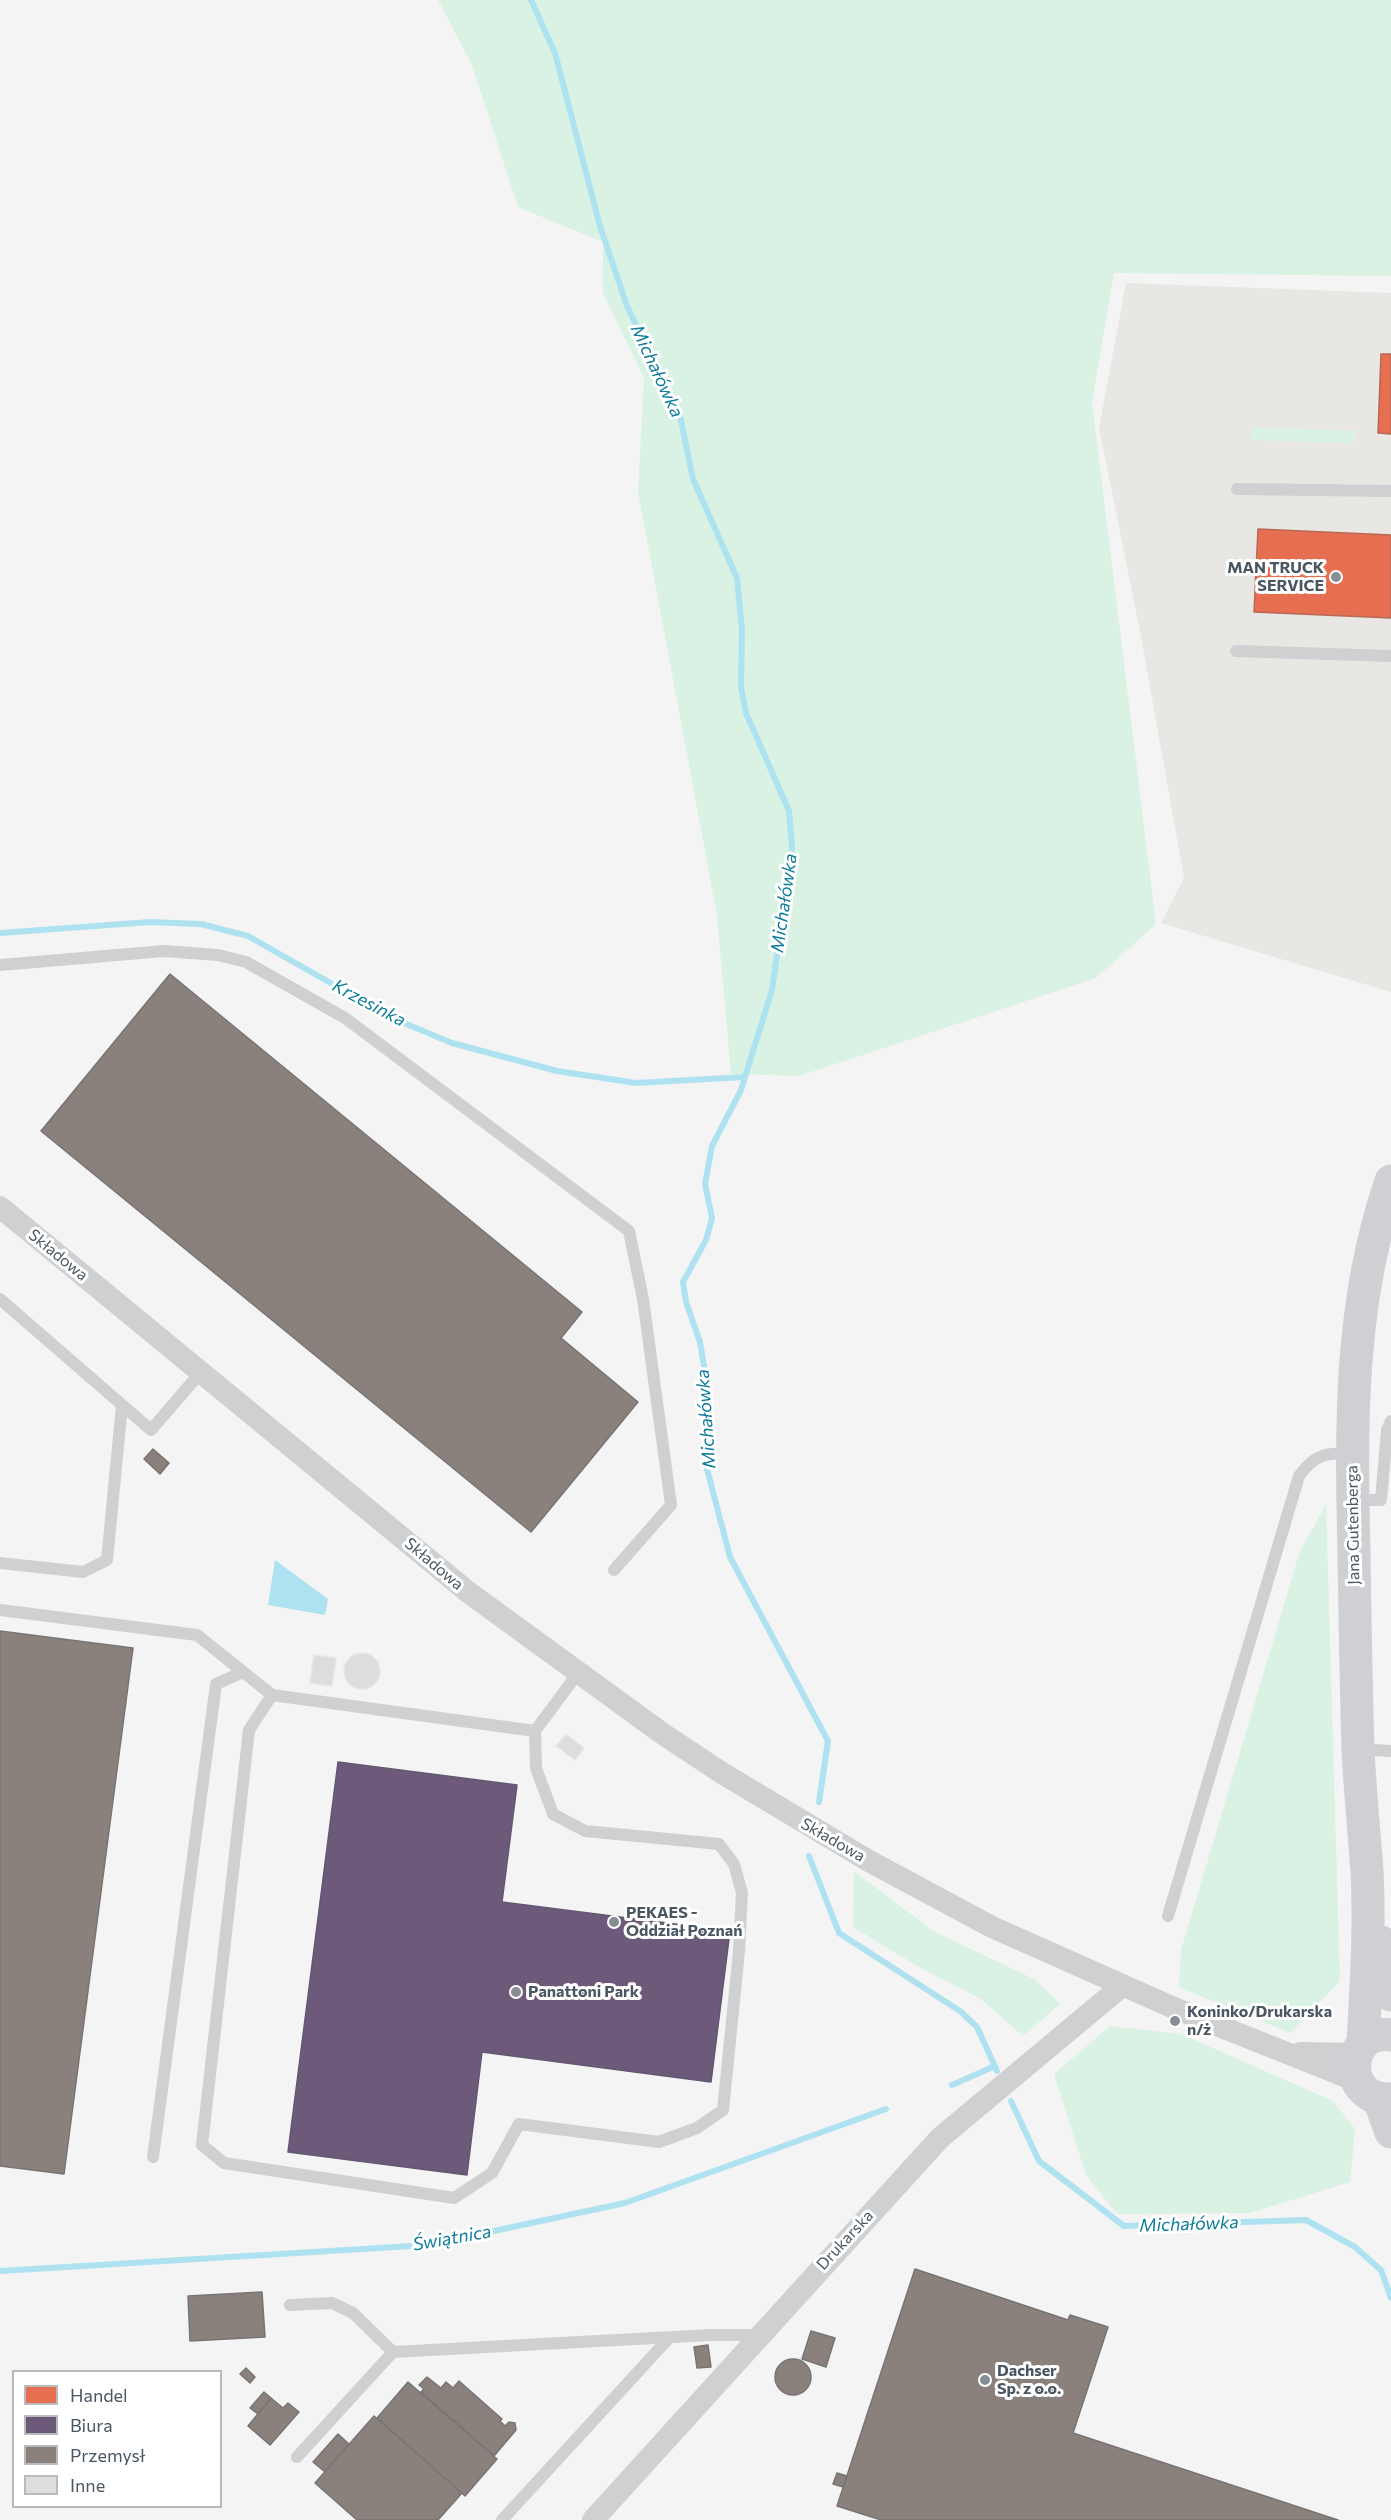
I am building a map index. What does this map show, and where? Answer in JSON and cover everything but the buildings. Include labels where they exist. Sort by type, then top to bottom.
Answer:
[{"type":"street","name":"Jana Gutenberga","points":[[1373,2069],[1367,1972],[1367,1873],[1358,1749],[1351,1453],[1353,1373],[1360,1308],[1369,1256],[1391,1181]]},
{"type":"street","name":"Składowa","points":[[0,1207],[468,1592],[578,1673],[722,1773],[899,1877],[993,1927],[1122,1986],[1284,2051],[1316,2055],[1373,2069]]},
{"type":"street","name":"Jana Gutenberga","points":[[1367,1873],[1391,1995]]},
{"type":"street","name":"Drukarska","points":[[593,2520],[940,2138],[1122,1986]]},
{"type":"street","points":[[1373,2069],[1391,2132]]},
{"type":"lane","points":[[1237,489],[1391,491]]},
{"type":"lane","points":[[1236,651],[1391,656]]},
{"type":"lane","points":[[0,965],[164,951],[219,955],[246,962],[345,1018],[629,1231],[643,1299],[671,1504],[614,1570]]},
{"type":"lane","points":[[0,1299],[151,1430],[201,1372]]},
{"type":"lane","points":[[0,1563],[83,1572],[107,1560],[122,1406]]},
{"type":"lane","points":[[1353,1500],[1381,1500],[1387,1430],[1391,1421]]},
{"type":"lane","points":[[1168,1916],[1299,1476],[1308,1464],[1320,1456],[1328,1453],[1351,1453]]},
{"type":"lane","points":[[0,1610],[197,1635],[272,1695],[535,1731]]},
{"type":"lane","points":[[153,2157],[216,1684],[243,1672]]},
{"type":"lane","points":[[272,1695],[249,1730],[202,2145],[224,2163],[454,2198],[492,2173],[519,2124],[659,2142],[697,2128],[723,2110],[739,1951],[742,1893],[734,1864],[719,1844],[585,1831],[553,1814],[536,1768],[535,1731],[578,1673]]},
{"type":"lane","points":[[1358,1749],[1391,1751]]},
{"type":"lane","points":[[290,2305],[332,2303],[353,2313],[393,2352]]},
{"type":"lane","points":[[297,2457],[393,2352],[759,2335]]},
{"type":"lane","points":[[502,2520],[669,2338]]},
{"type":"shaded area","points":[[1126,283],[1391,293],[1391,992],[1161,923],[1184,878],[1140,631],[1099,428]]},
{"type":"green space","points":[[438,0],[1391,0],[1391,276],[1114,273],[1092,402],[1156,924],[1096,978],[799,1076],[731,1074],[717,915],[638,492],[644,378],[603,293],[603,242],[518,207],[472,65]]},
{"type":"green space","points":[[1252,427],[1356,431],[1355,443],[1251,440]]},
{"type":"green space","points":[[1326,1505],[1340,1981],[1290,2033],[1179,1987],[1181,1950],[1300,1551]]},
{"type":"green space","points":[[854,1871],[933,1931],[1036,1980],[1060,2004],[1023,2036],[981,1999],[919,1967],[853,1927]]},
{"type":"green space","points":[[1110,2026],[1181,2034],[1333,2101],[1355,2129],[1350,2182],[1250,2213],[1117,2214],[1086,2175],[1054,2074]]},
{"type":"water","points":[[275,1560],[328,1599],[325,1615],[268,1605]]},
{"type":"waterway","name":"Michałówka","points":[[531,0],[555,53],[600,226],[627,306],[680,416],[693,479],[737,578],[742,629],[741,687],[746,713],[789,811],[792,847],[772,990],[741,1090],[712,1146],[705,1184],[712,1218],[706,1240],[683,1282],[686,1302],[700,1342],[705,1372],[707,1469],[730,1557],[828,1741],[819,1802]]},
{"type":"waterway","name":"Krzesinka","points":[[0,933],[150,922],[201,924],[248,936],[392,1018],[452,1043],[557,1071],[636,1083],[745,1077]]},
{"type":"waterway","name":"Michałówka","points":[[809,1856],[839,1933],[960,2011],[977,2027],[997,2071]]},
{"type":"waterway","name":"Świątnica","points":[[952,2085],[995,2066]]},
{"type":"waterway","name":"Michałówka","points":[[1011,2101],[1039,2161],[1124,2226],[1306,2220],[1355,2247],[1381,2270],[1391,2298]]},
{"type":"waterway","name":"Świątnica","points":[[0,2271],[428,2245],[625,2203],[886,2109]]},
{"type":"place","name":"MAN TRUCK SERVICE","points":[[1336,577]]},
{"type":"place","name":"PEKAES - Oddział Poznań","points":[[614,1922]]},
{"type":"place","name":"Panattoni Park","points":[[516,1992]]},
{"type":"place","name":"Koninko/Drukarska n/ż","points":[[1175,2021]]},
{"type":"place","name":"Dachser Sp. z o.o.","points":[[985,2380]]}]
